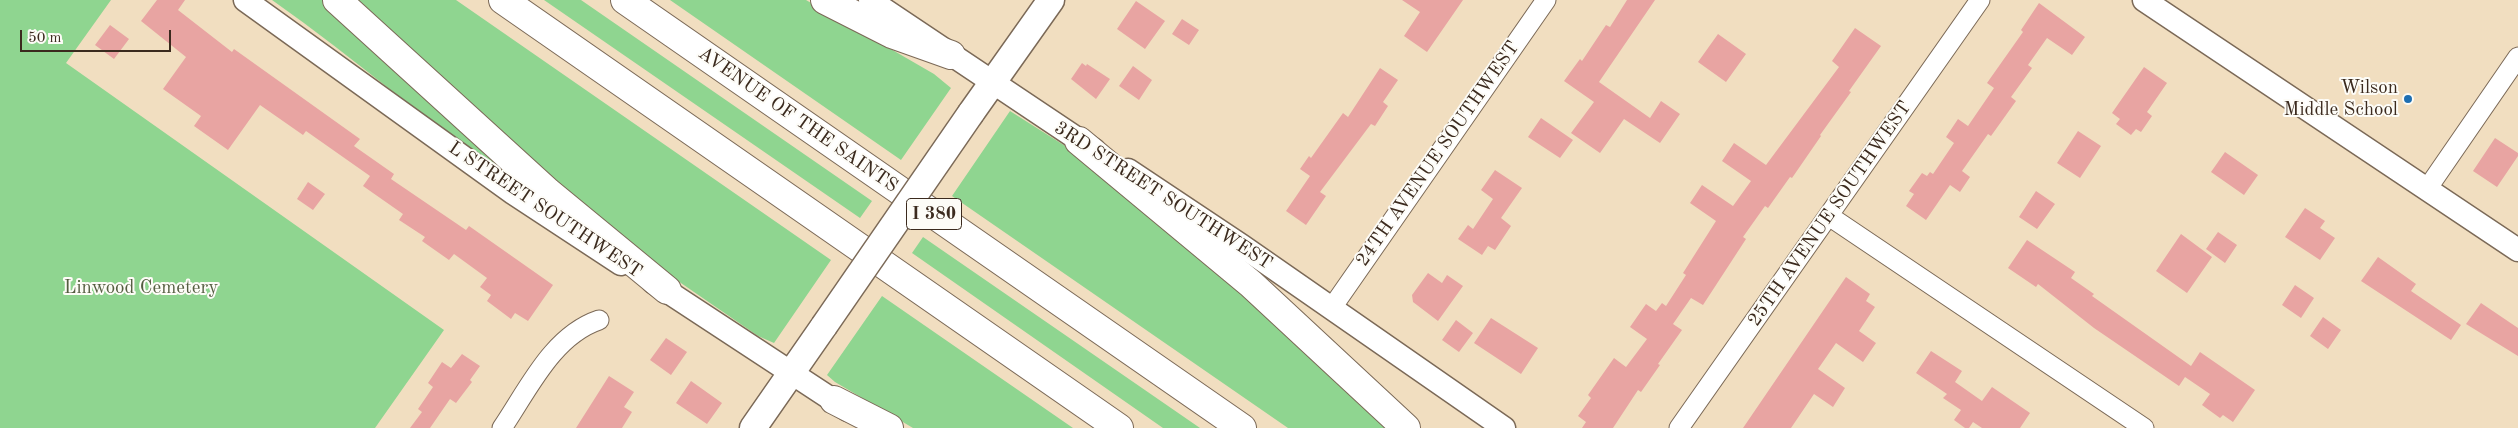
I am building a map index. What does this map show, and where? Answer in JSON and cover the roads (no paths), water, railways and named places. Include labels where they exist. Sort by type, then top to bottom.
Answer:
[{"type":"highway","points":[[337,0],[548,192],[667,290]]},
{"type":"highway","points":[[503,0],[1119,428]]},
{"type":"highway","name":"AVENUE OF THE SAINTS","points":[[625,0],[1242,428]]},
{"type":"highway","points":[[825,0],[892,34],[951,55]]},
{"type":"highway","points":[[1079,141],[1251,284],[1406,428]]},
{"type":"highway","points":[[834,400],[889,428]]},
{"type":"main road","points":[[753,428],[1050,0]]},
{"type":"street","name":"L STREET SOUTHWEST","points":[[246,0],[304,40],[513,193],[601,253],[667,290],[875,428]]},
{"type":"street","name":"3RD STREET SOUTHWEST","points":[[870,0],[1079,141],[1158,188],[1504,428]]},
{"type":"street","name":"24TH AVENUE SOUTHWEST","points":[[1331,309],[1546,0]]},
{"type":"street","name":"25TH AVENUE SOUTHWEST","points":[[1679,428],[1980,0]]},
{"type":"street","points":[[2144,0],[2518,250]]},
{"type":"street","points":[[2427,189],[2518,57]]},
{"type":"street","points":[[1829,216],[2144,428]]},
{"type":"street","points":[[502,428],[555,350],[586,325],[598,320]]},
{"type":"place","name":"Wilson Middle School","points":[[2408,99]]},
{"type":"park label","name":"Linwood Cemetery","points":[[141,288]]}]
